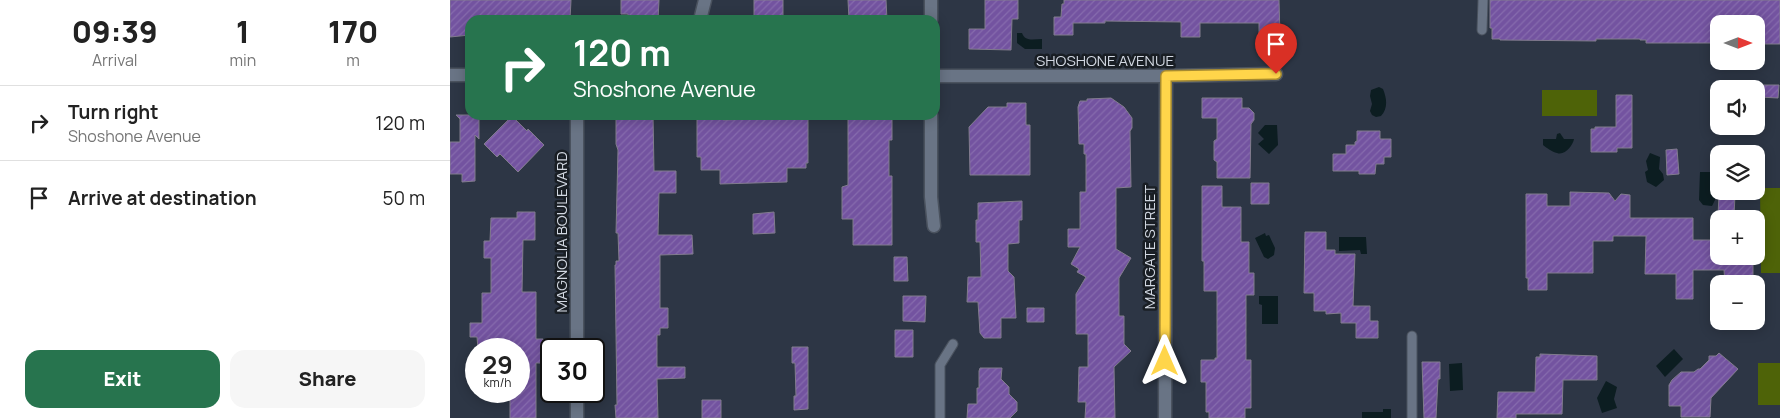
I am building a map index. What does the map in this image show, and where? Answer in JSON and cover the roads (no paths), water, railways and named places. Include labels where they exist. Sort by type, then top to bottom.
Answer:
[{"type":"street","points":[[701,15],[705,0]]},
{"type":"street","points":[[931,15],[932,0]]},
{"type":"street","name":"SHOSHONE AVENUE","points":[[940,76],[1276,74]]},
{"type":"street","points":[[450,76],[465,75]]},
{"type":"street","name":"MARGATE STREET","points":[[1165,418],[1166,76]]},
{"type":"street","name":"MAGNOLIA BOULEVARD","points":[[577,120],[577,338]]},
{"type":"street","points":[[931,120],[931,197],[934,226]]},
{"type":"street","points":[[577,403],[577,418]]},
{"type":"lane","points":[[1482,0],[1482,30]]},
{"type":"lane","points":[[1412,336],[1412,418]]},
{"type":"lane","points":[[940,418],[940,365],[953,344]]}]
